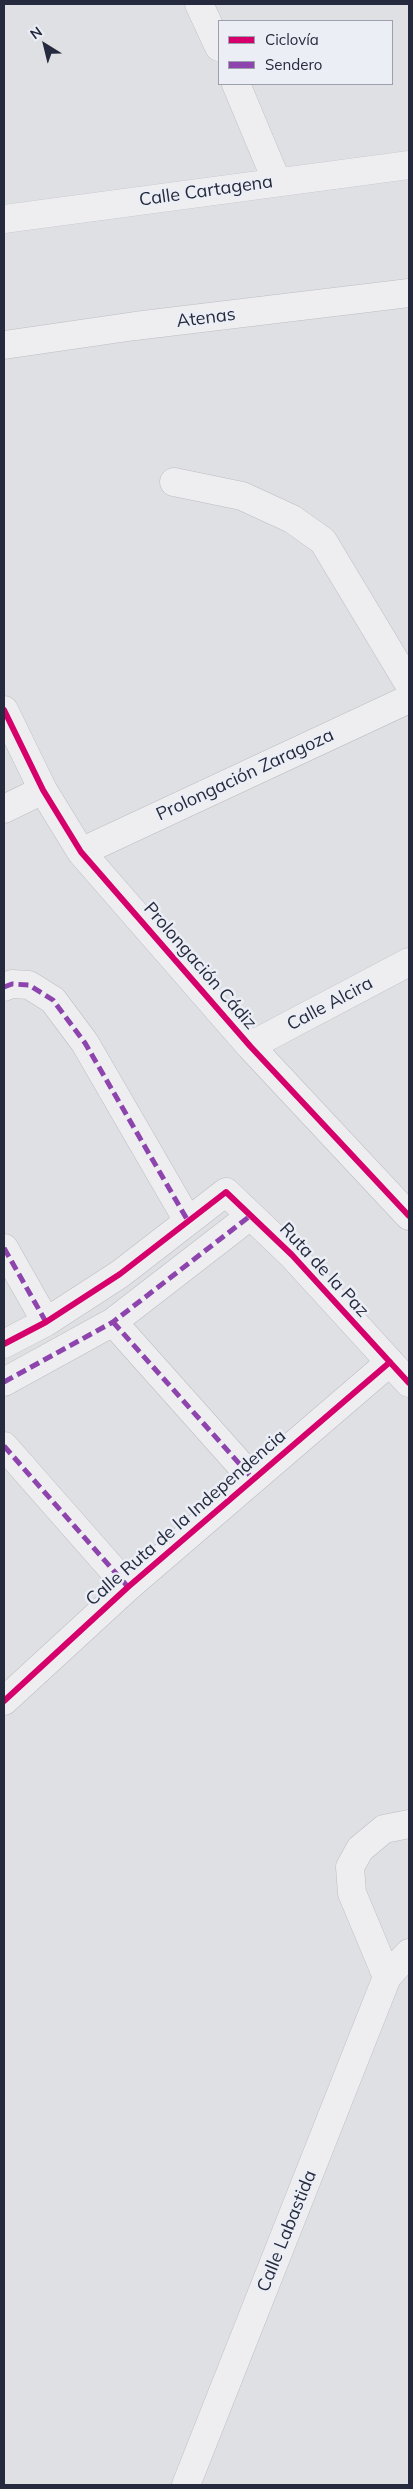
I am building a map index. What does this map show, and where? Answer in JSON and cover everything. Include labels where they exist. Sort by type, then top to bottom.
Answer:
[{"type":"street","points":[[199,4],[218,45]]},
{"type":"street","points":[[236,85],[277,182]]},
{"type":"street","name":"Calle Cartagena","points":[[4,219],[409,164]]},
{"type":"street","name":"Atenas","points":[[4,345],[144,325],[409,293]]},
{"type":"street","points":[[174,482],[242,496],[292,519],[323,541],[409,684]]},
{"type":"street","name":"Prolongación Zaragoza","points":[[81,852],[409,699]]},
{"type":"street","name":"Prolongación Cádiz","points":[[4,710],[42,790],[81,852],[250,1046],[408,1212]]},
{"type":"street","points":[[4,809],[42,790]]},
{"type":"street","name":"Calle Alcira","points":[[250,1046],[409,962]]},
{"type":"street","points":[[4,1344],[46,1322],[120,1274],[188,1221],[84,1043],[53,1000],[29,985],[8,986]]},
{"type":"street","name":"Ruta de la Paz","points":[[188,1221],[226,1192],[292,1255],[409,1383]]},
{"type":"street","points":[[4,1382],[113,1322],[250,1216]]},
{"type":"street","points":[[4,1248],[46,1322]]},
{"type":"street","points":[[113,1322],[253,1479]]},
{"type":"street","name":"Calle Ruta de la Independencia","points":[[4,1701],[128,1587],[390,1362]]},
{"type":"street","points":[[4,1446],[128,1587]]},
{"type":"street","points":[[388,1977],[352,1893],[350,1867],[360,1849],[384,1829],[409,1824]]},
{"type":"street","name":"Calle Labastida","points":[[186,2485],[388,1977],[409,1953]]},
{"type":"marked path","points":[[4,987],[12,984],[29,985],[53,1000],[85,1043],[188,1221]]},
{"type":"marked path","points":[[4,1382],[113,1322],[250,1216]]},
{"type":"marked path","points":[[4,1248],[46,1322]]},
{"type":"marked path","points":[[113,1322],[253,1479]]},
{"type":"marked path","points":[[4,1446],[128,1587]]},
{"type":"cycle path","points":[[4,710],[43,790],[81,852],[250,1046],[409,1216]]},
{"type":"cycle path","points":[[4,1344],[46,1322],[120,1274],[226,1192],[292,1255],[409,1383]]},
{"type":"cycle path","points":[[4,1701],[128,1587],[390,1362]]}]
